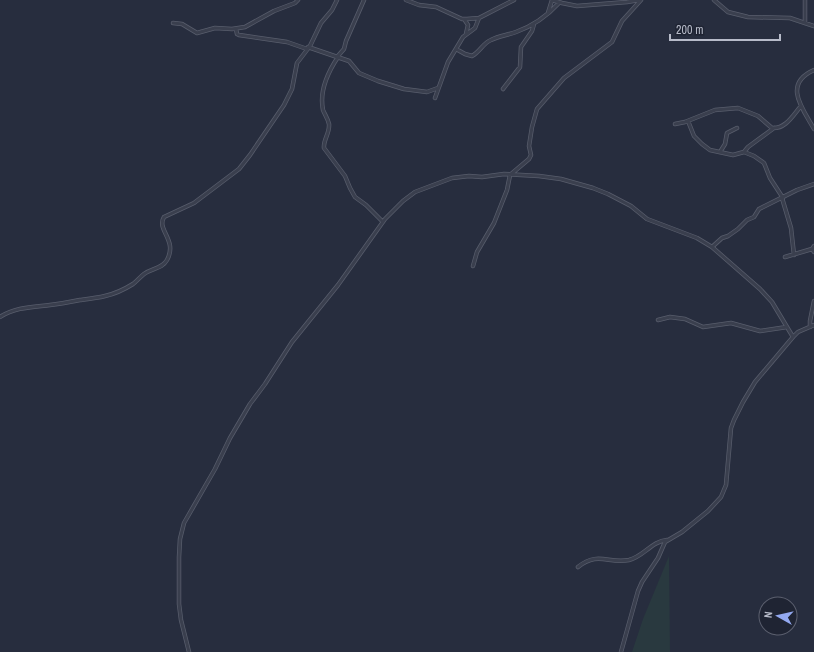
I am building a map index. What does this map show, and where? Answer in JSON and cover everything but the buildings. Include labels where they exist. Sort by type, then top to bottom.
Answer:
[{"type":"street","points":[[173,23],[182,24],[197,33],[215,28],[236,29],[253,24],[274,11],[295,3],[298,0]]},
{"type":"street","points":[[0,317],[9,312],[26,307],[104,297],[131,285],[145,273],[158,268],[164,263],[169,256],[170,247],[169,239],[161,224],[161,221],[164,217],[194,203],[239,169],[284,106],[292,89],[297,63],[308,48],[321,24],[332,10],[337,0]]},
{"type":"street","points":[[364,0],[344,49],[331,68],[324,86],[322,97],[323,109],[329,125],[324,148],[345,176],[355,196],[383,222]]},
{"type":"street","points":[[406,0],[419,5],[436,7],[464,19],[479,18],[514,0]]},
{"type":"street","points":[[547,15],[552,0],[559,3],[577,6],[622,3],[640,0]]},
{"type":"street","points":[[618,0],[622,3]]},
{"type":"street","points":[[472,266],[477,252],[494,223],[507,190],[510,175],[529,159],[531,155],[529,146],[537,109],[564,78],[612,42],[622,21],[640,0]]},
{"type":"street","points":[[714,0],[728,12],[748,17],[790,18],[814,26]]},
{"type":"street","points":[[805,0],[805,22]]},
{"type":"street","points":[[456,49],[472,56],[476,54],[485,44],[492,40],[518,32],[534,24],[547,15],[559,3]]},
{"type":"street","points":[[466,34],[475,28],[479,18]]},
{"type":"street","points":[[435,98],[448,62],[466,34],[468,25],[464,19]]},
{"type":"street","points":[[503,89],[520,67],[521,47],[532,31],[534,24]]},
{"type":"street","points":[[236,29],[237,34],[239,35],[287,42],[338,57],[349,61],[359,73],[404,89],[427,92],[438,88]]},
{"type":"street","points":[[814,70],[804,76],[796,87],[796,92],[801,106],[814,129]]},
{"type":"street","points":[[675,124],[688,121],[715,110],[738,108],[758,116],[770,127],[779,128],[787,123],[801,106]]},
{"type":"street","points":[[688,121],[694,136],[710,150],[732,155],[744,152],[754,156],[764,163],[770,178],[782,198],[791,228],[794,255]]},
{"type":"street","points":[[720,152],[725,144],[727,133],[737,128]]},
{"type":"street","points":[[744,152],[748,147],[774,128]]},
{"type":"street","points":[[189,652],[178,604],[180,540],[184,523],[224,454],[230,438],[250,404],[265,384],[292,342],[333,291],[383,222],[403,201],[415,192],[452,178],[468,176],[482,177],[504,174],[560,179],[593,188],[631,206],[647,219],[697,238],[712,247],[760,289],[772,302],[793,337]]},
{"type":"street","points":[[712,247],[747,220],[754,217],[759,209],[797,190],[814,184]]},
{"type":"street","points":[[785,257],[813,249]]},
{"type":"street","points":[[810,326],[814,301]]},
{"type":"street","points":[[658,320],[670,317],[685,319],[702,328],[731,323],[760,331],[787,327]]},
{"type":"street","points":[[621,652],[638,591],[658,558],[665,542],[682,532],[708,511],[721,497],[726,485],[731,428],[743,402],[755,382],[793,337],[798,332],[814,325]]},
{"type":"street","points":[[578,567],[585,562],[596,558],[633,559],[659,542],[669,540]]},
{"type":"shaded area","points":[[669,556],[670,652],[632,652],[643,619]]}]
